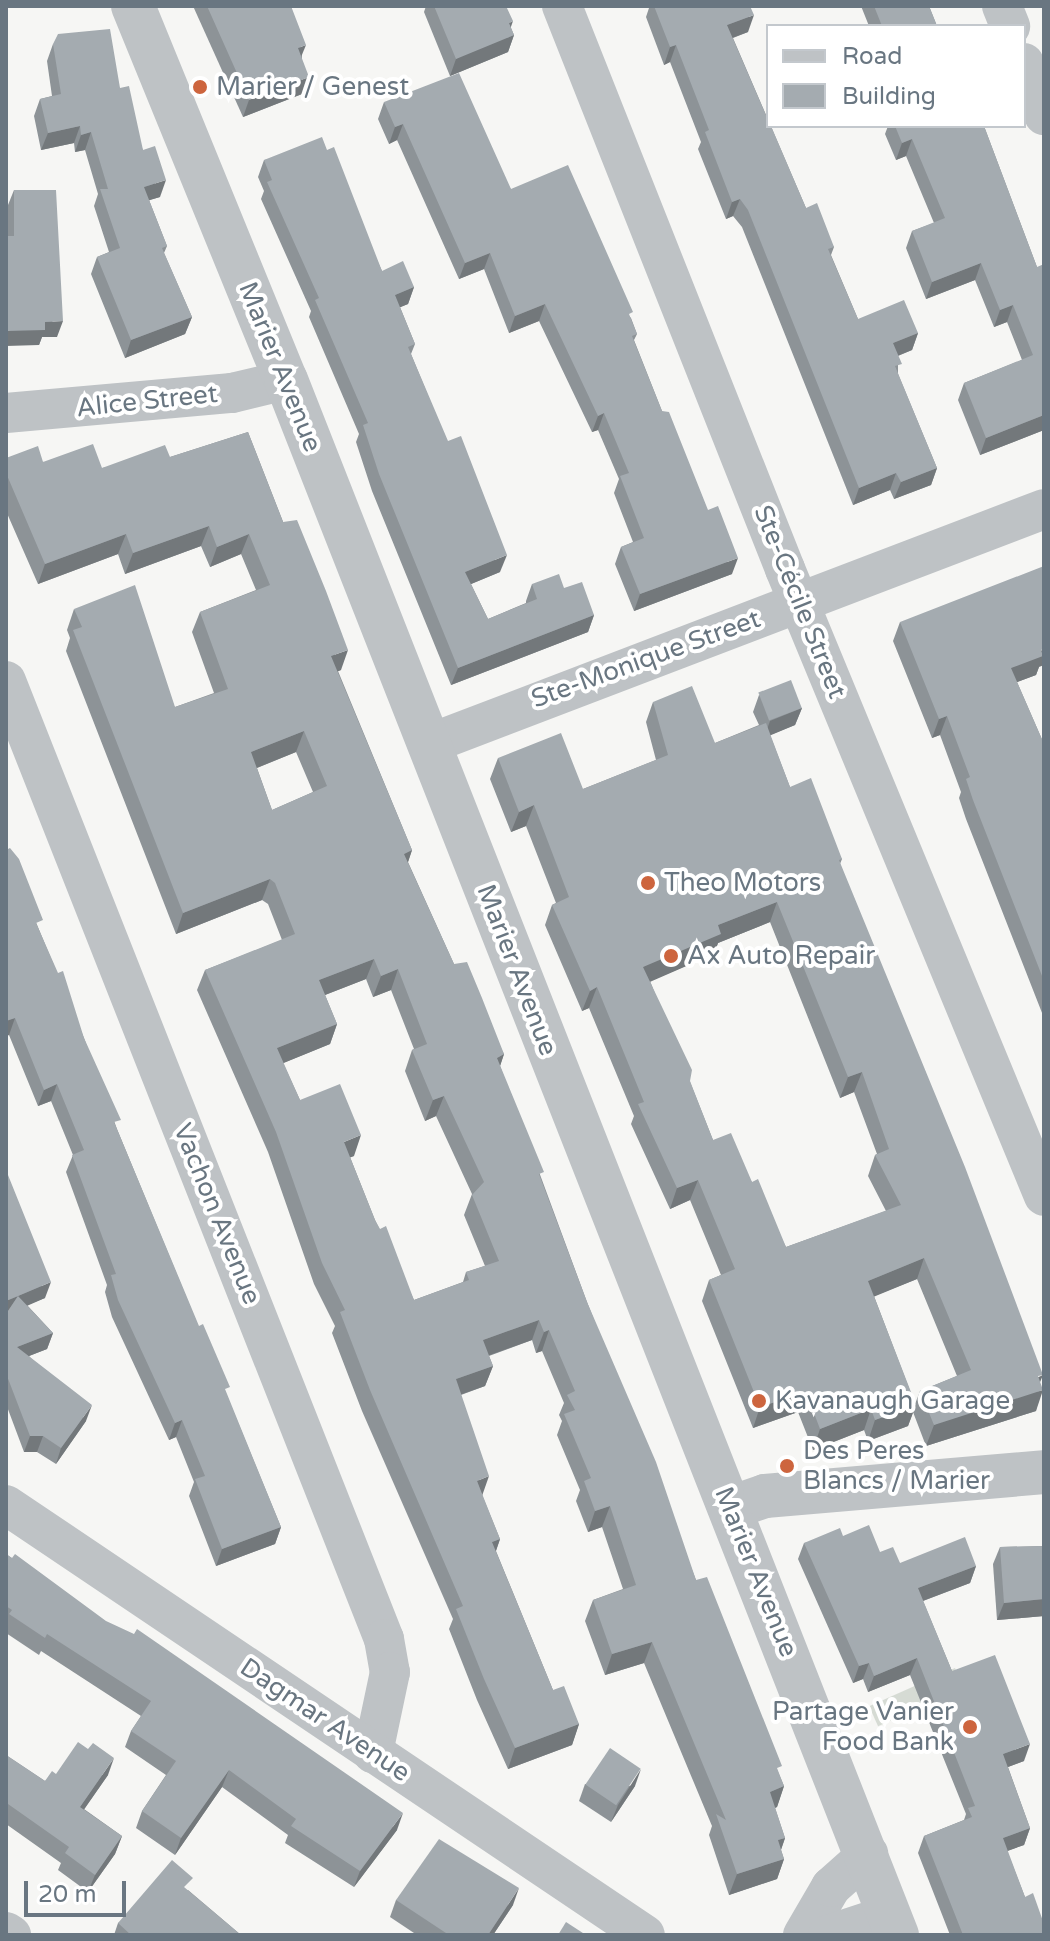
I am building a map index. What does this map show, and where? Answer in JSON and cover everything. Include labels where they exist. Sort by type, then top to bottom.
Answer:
[{"type":"street","name":"Marier Avenue","points":[[133,6],[286,380],[868,1854],[893,1925]]},
{"type":"street","name":"Ste-Cécile Street","points":[[562,6],[1044,1196]]},
{"type":"street","points":[[1026,68],[1044,115]]},
{"type":"street","name":"Alice Street","points":[[6,413],[232,393],[286,380]]},
{"type":"street","name":"Ste-Monique Street","points":[[429,744],[1044,509]]},
{"type":"street","name":"Vachon Avenue","points":[[6,681],[384,1639],[390,1672],[373,1753]]},
{"type":"street","points":[[730,1508],[765,1496],[1044,1472]]},
{"type":"street","name":"Dagmar Avenue","points":[[6,1505],[645,1935]]},
{"type":"street","points":[[803,1935],[831,1887],[868,1854]]},
{"type":"street","points":[[828,1935],[893,1925]]},
{"type":"shaded area","points":[[955,1668],[964,1688],[878,1726],[869,1706]]},
{"type":"building","points":[[207,6],[291,6],[306,45],[298,48],[309,77],[249,100]]},
{"type":"building","points":[[434,6],[506,6],[513,21],[509,23],[514,35],[456,59]]},
{"type":"building","points":[[654,6],[750,6],[754,15],[727,25],[766,115],[766,128],[772,128],[806,208],[817,203],[834,247],[828,249],[858,319],[904,300],[918,333],[893,343],[902,364],[895,366],[937,468],[901,482],[896,473],[859,488],[748,210],[740,199],[732,202],[705,132],[709,130],[676,45],[670,47]]},
{"type":"building","points":[[874,6],[929,6],[936,24],[881,24]]},
{"type":"building","points":[[110,29],[120,88],[129,86],[143,150],[155,146],[166,180],[144,187],[167,246],[162,248],[192,317],[131,340],[97,257],[120,248],[100,189],[108,189],[91,132],[81,135],[80,126],[48,133],[40,99],[61,94],[53,44],[58,34]]},
{"type":"building","points":[[459,73],[511,189],[568,165],[633,312],[629,314],[637,334],[632,336],[662,411],[669,412],[708,510],[718,506],[738,558],[640,594],[621,547],[644,538],[620,476],[629,473],[604,413],[598,416],[545,304],[515,316],[490,253],[465,263],[403,124],[395,127],[384,102]]},
{"type":"building","points":[[896,128],[985,128],[1037,267],[1044,264],[1044,415],[986,438],[964,383],[1033,355],[1013,305],[1000,310],[981,263],[932,282],[912,231],[945,218],[912,139],[902,143]]},
{"type":"building","points":[[322,137],[327,150],[334,147],[382,271],[403,261],[414,287],[395,295],[415,344],[408,347],[448,441],[461,436],[507,555],[465,572],[488,619],[537,599],[532,584],[559,574],[564,588],[582,582],[594,615],[458,668],[379,474],[363,425],[368,423],[315,300],[319,298],[267,182],[272,180],[264,160]]},
{"type":"building","points":[[14,190],[56,190],[63,321],[45,322],[45,330],[6,331],[6,236],[14,236]]},
{"type":"building","points":[[248,432],[283,522],[297,520],[348,650],[331,656],[412,850],[404,854],[454,964],[467,962],[482,998],[504,1054],[497,1058],[544,1172],[539,1174],[587,1302],[656,1462],[696,1580],[707,1577],[782,1766],[777,1768],[784,1786],[770,1792],[785,1838],[778,1840],[784,1859],[737,1874],[716,1814],[726,1820],[652,1642],[612,1654],[593,1600],[636,1585],[610,1506],[595,1511],[584,1481],[591,1478],[564,1414],[575,1410],[567,1395],[575,1391],[549,1330],[544,1332],[539,1320],[483,1340],[493,1366],[456,1379],[489,1476],[477,1481],[500,1539],[492,1542],[553,1690],[564,1686],[579,1724],[515,1748],[484,1679],[456,1609],[463,1606],[370,1390],[340,1312],[345,1310],[322,1263],[276,1132],[205,970],[295,934],[275,883],[270,879],[183,913],[73,630],[82,627],[74,609],[135,585],[175,707],[228,689],[200,612],[270,585],[249,534],[217,547],[209,526],[133,553],[126,534],[45,564],[6,473],[6,458],[38,446],[43,462],[93,444],[102,468],[165,445],[170,457]],"holes":[[[304,731],[327,786],[272,810],[251,752]],[[374,959],[381,976],[398,969],[427,1044],[412,1050],[433,1100],[444,1096],[484,1182],[472,1195],[499,1261],[466,1272],[469,1280],[414,1300],[386,1226],[380,1229],[375,1220],[344,1142],[361,1135],[340,1084],[300,1100],[277,1048],[337,1024],[319,980]]]},
{"type":"building","points":[[1044,566],[1043,656],[1011,668],[1044,744],[1044,981],[973,800],[966,779],[970,777],[947,716],[939,719],[900,622]]},
{"type":"building","points":[[791,680],[802,708],[769,721],[758,693]]},
{"type":"building","points":[[692,686],[715,743],[766,723],[790,787],[811,778],[842,859],[839,860],[965,1167],[1043,1375],[1038,1376],[1043,1390],[934,1425],[920,1391],[971,1370],[924,1258],[868,1281],[916,1405],[875,1420],[871,1409],[820,1429],[806,1392],[760,1407],[709,1280],[735,1269],[698,1180],[677,1188],[638,1104],[644,1102],[597,987],[590,991],[552,905],[569,897],[534,805],[519,812],[498,758],[561,733],[583,789],[668,755],[653,702]],"holes":[[[777,902],[848,1077],[862,1072],[889,1149],[875,1155],[901,1205],[786,1247],[758,1179],[752,1182],[731,1133],[713,1140],[690,1081],[692,1070],[643,967],[721,934],[718,925]]]},
{"type":"building","points":[[10,848],[19,859],[43,920],[36,923],[58,973],[63,971],[84,1038],[121,1120],[114,1122],[199,1326],[203,1324],[230,1387],[225,1389],[281,1527],[222,1549],[195,1479],[205,1476],[182,1420],[175,1423],[118,1300],[111,1275],[116,1274],[72,1155],[84,1150],[57,1084],[44,1090],[15,1018],[6,1021],[6,850]]},
{"type":"building","points":[[6,1170],[51,1282],[6,1301]]},
{"type":"building","points":[[18,1296],[53,1333],[17,1347],[92,1405],[61,1448],[43,1436],[30,1436],[6,1377],[6,1314]]},
{"type":"building","points":[[869,1525],[880,1552],[893,1547],[900,1563],[965,1537],[976,1566],[918,1588],[952,1671],[995,1655],[1030,1744],[1003,1754],[1030,1828],[1003,1838],[1025,1897],[1033,1893],[1044,1924],[1044,1935],[963,1935],[924,1836],[972,1817],[968,1808],[975,1806],[917,1658],[874,1676],[869,1663],[859,1666],[804,1543],[840,1528],[843,1536]]},
{"type":"building","points":[[1044,1546],[1044,1599],[1004,1603],[1000,1547]]},
{"type":"building","points":[[6,1554],[12,1558],[15,1554],[106,1621],[134,1634],[137,1629],[403,1813],[360,1871],[291,1826],[296,1819],[229,1770],[181,1838],[142,1811],[176,1761],[131,1731],[151,1701],[47,1634],[45,1638],[9,1614],[12,1610],[6,1606]]},
{"type":"building","points":[[78,1742],[88,1749],[93,1743],[114,1758],[80,1807],[122,1836],[95,1875],[65,1853],[69,1847],[8,1804],[6,1807],[6,1755],[45,1781],[52,1771],[56,1774]]},
{"type":"building","points":[[610,1748],[641,1769],[616,1805],[585,1784]]},
{"type":"building","points":[[439,1839],[519,1888],[488,1935],[449,1935],[396,1900]]},
{"type":"building","points":[[172,1860],[193,1878],[184,1887],[241,1935],[131,1935],[118,1923]]},
{"type":"building","points":[[566,1922],[586,1935],[558,1935]]},
{"type":"place","name":"Marier / Genest","points":[[200,87]]},
{"type":"place","name":"Theo Motors","points":[[648,883]]},
{"type":"place","name":"Ax Auto Repair","points":[[671,956]]},
{"type":"place","name":"Kavanaugh Garage","points":[[759,1401]]},
{"type":"place","name":"Des Peres Blancs / Marier","points":[[787,1466]]},
{"type":"place","name":"Partage Vanier Food Bank","points":[[970,1727]]}]
